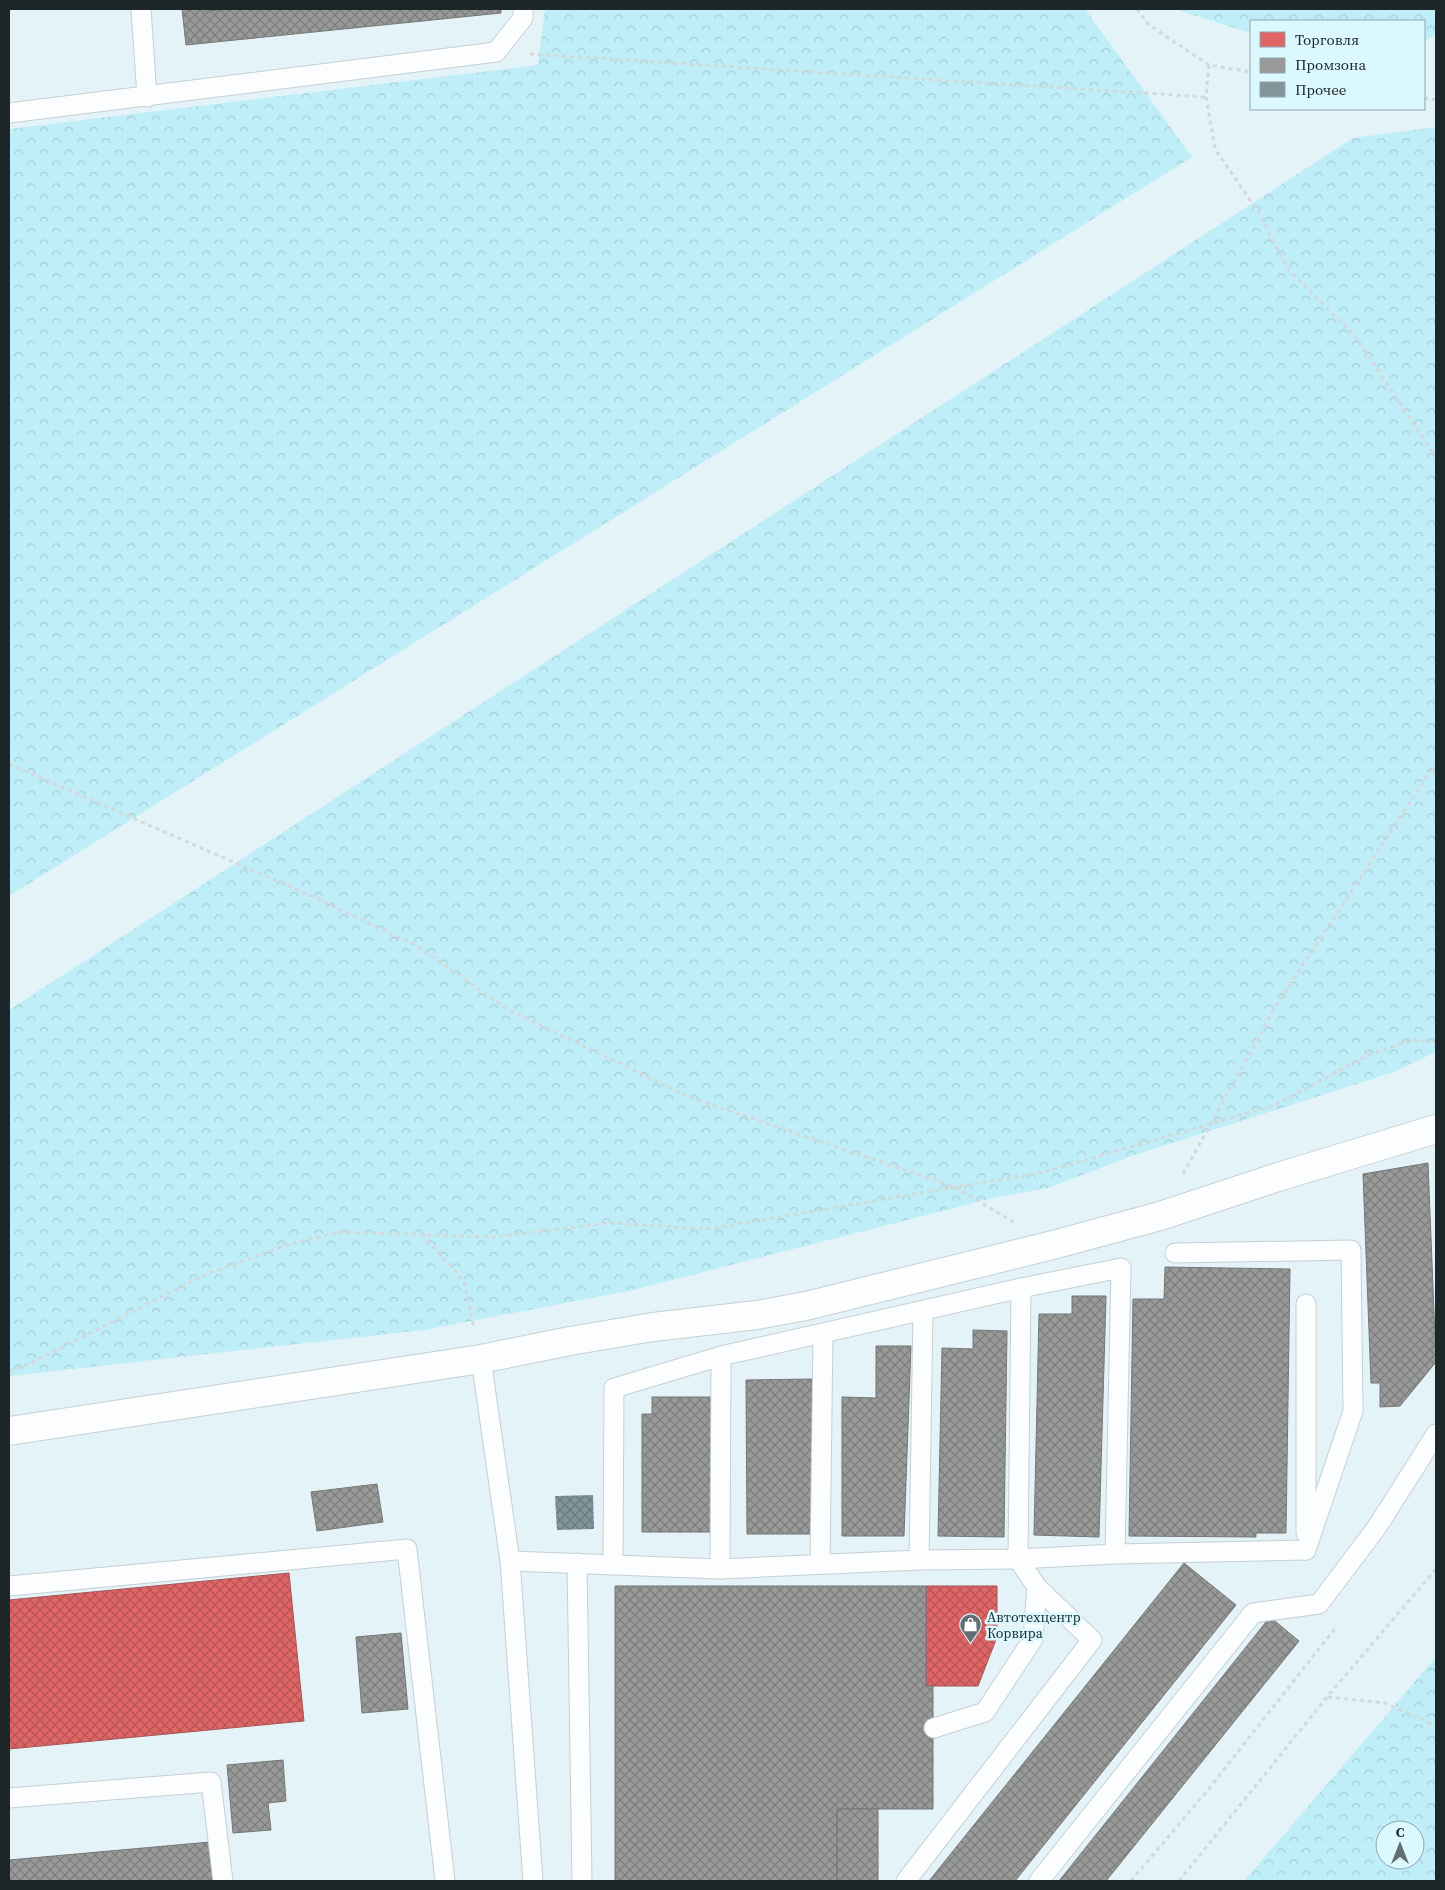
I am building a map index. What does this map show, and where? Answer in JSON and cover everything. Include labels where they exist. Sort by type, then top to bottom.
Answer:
[{"type":"street","points":[[9,1431],[481,1358],[644,1329],[757,1315],[806,1306],[1160,1216],[1278,1177],[1436,1129]]},
{"type":"lane","points":[[142,9],[147,97]]},
{"type":"lane","points":[[9,113],[496,52],[523,18],[523,9]]},
{"type":"lane","points":[[1175,1253],[1351,1250],[1353,1411],[1306,1550]]},
{"type":"lane","points":[[613,1565],[614,1388],[721,1356],[1021,1288],[1121,1268],[1115,1554]]},
{"type":"lane","points":[[906,1881],[1092,1640],[1037,1587],[1018,1559],[1021,1288]]},
{"type":"lane","points":[[1306,1304],[1306,1550]]},
{"type":"lane","points":[[919,1560],[923,1311]]},
{"type":"lane","points":[[820,1564],[823,1334]]},
{"type":"lane","points":[[720,1569],[721,1356]]},
{"type":"lane","points":[[481,1358],[510,1561],[533,1881]]},
{"type":"lane","points":[[1039,1881],[1253,1613],[1319,1604],[1377,1527],[1436,1434]]},
{"type":"lane","points":[[9,1586],[407,1548],[445,1881]]},
{"type":"lane","points":[[510,1561],[720,1569],[919,1560],[1018,1559],[1115,1554],[1306,1550]]},
{"type":"lane","points":[[576,1563],[582,1881]]},
{"type":"lane","points":[[934,1728],[985,1712],[1033,1639],[1037,1587]]},
{"type":"lane","points":[[9,1798],[211,1782],[223,1881]]},
{"type":"path","points":[[1138,9],[1148,24],[1209,65],[1250,72]]},
{"type":"path","points":[[496,52],[1206,97]]},
{"type":"path","points":[[1209,65],[1206,97],[1215,149],[1261,216],[1287,268],[1356,337],[1436,457]]},
{"type":"path","points":[[1160,1216],[1278,1004],[1436,763]]},
{"type":"path","points":[[9,764],[309,896],[415,945],[507,1009],[689,1097],[955,1187],[1052,1245]]},
{"type":"path","points":[[9,1371],[29,1364],[207,1274],[286,1245],[341,1232],[493,1237],[609,1223],[709,1229],[1044,1172],[1212,1122],[1273,1106],[1377,1052],[1412,1040],[1436,1041]]},
{"type":"path","points":[[421,1234],[464,1281],[481,1358]]},
{"type":"path","points":[[1179,1881],[1327,1696],[1436,1569]]},
{"type":"path","points":[[1131,1881],[1207,1791],[1342,1620]]},
{"type":"path","points":[[1327,1696],[1385,1703],[1436,1726]]},
{"type":"green space","points":[[545,9],[1085,9],[1192,157],[9,896],[9,129],[538,65]]},
{"type":"green space","points":[[1174,9],[1436,9],[1436,34],[1425,41],[1425,20],[1250,20],[1250,33]]},
{"type":"green space","points":[[1436,127],[1436,1052],[1394,1072],[1132,1156],[1048,1188],[997,1197],[633,1290],[424,1330],[9,1376],[9,1010],[1353,138]]},
{"type":"green space","points":[[1436,1657],[1436,1881],[1244,1881]]},
{"type":"building: Торговля","points":[[289,1573],[304,1721],[9,1749],[9,1600]]},
{"type":"building: Торговля","points":[[926,1586],[997,1586],[997,1637],[978,1686],[926,1686]]},
{"type":"building: Промзона","points":[[182,9],[205,9],[205,11],[231,9],[501,9],[501,13],[186,45]]},
{"type":"building: Промзона","points":[[1428,1163],[1436,1362],[1400,1406],[1380,1407],[1380,1383],[1371,1383],[1363,1174]]},
{"type":"building: Промзона","points":[[1165,1267],[1290,1269],[1286,1533],[1256,1533],[1256,1537],[1129,1536],[1133,1299],[1164,1299]]},
{"type":"building: Промзона","points":[[1072,1296],[1106,1296],[1099,1537],[1034,1535],[1039,1314],[1072,1314]]},
{"type":"building: Промзона","points":[[973,1330],[1007,1331],[1004,1537],[938,1536],[942,1348],[973,1349]]},
{"type":"building: Промзона","points":[[876,1346],[911,1346],[904,1536],[842,1536],[842,1397],[876,1398]]},
{"type":"building: Промзона","points":[[812,1379],[813,1534],[747,1534],[746,1380]]},
{"type":"building: Промзона","points":[[652,1397],[712,1397],[711,1532],[642,1532],[642,1414],[652,1414]]},
{"type":"building: Промзона","points":[[377,1484],[383,1522],[317,1531],[311,1492]]},
{"type":"building: Промзона","points":[[1184,1563],[1236,1605],[1015,1881],[929,1881]]},
{"type":"building: Промзона","points":[[615,1586],[926,1586],[926,1686],[933,1686],[933,1809],[837,1809],[837,1881],[615,1881]]},
{"type":"building: Промзона","points":[[1270,1617],[1299,1641],[1106,1881],[1059,1881]]},
{"type":"building: Промзона","points":[[401,1633],[408,1709],[362,1713],[356,1637]]},
{"type":"building: Промзона","points":[[283,1760],[286,1801],[268,1803],[271,1830],[233,1833],[227,1765]]},
{"type":"building: Промзона","points":[[837,1809],[878,1809],[878,1881],[837,1881]]},
{"type":"building: Промзона","points":[[210,1842],[214,1881],[9,1881],[9,1860]]},
{"type":"building: Прочее","points":[[593,1495],[594,1529],[557,1530],[555,1496]]},
{"type":"place","name":"Автотехцентр Корвира","points":[[971,1644]]}]
